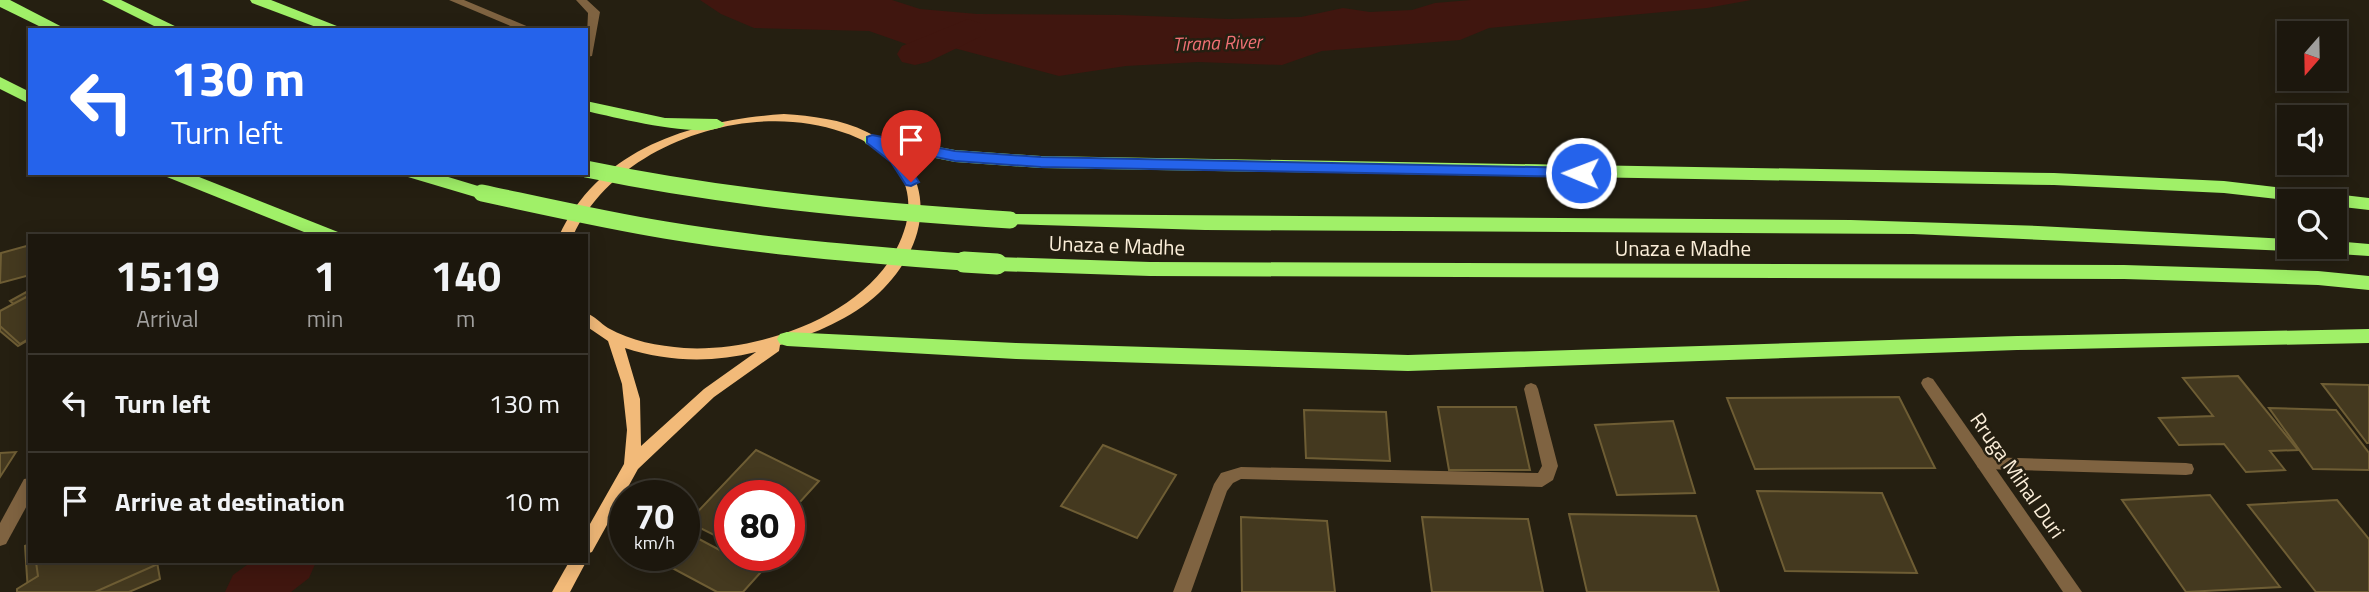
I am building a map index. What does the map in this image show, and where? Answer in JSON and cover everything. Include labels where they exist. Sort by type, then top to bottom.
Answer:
[{"type":"highway","points":[[109,0],[172,28]]},
{"type":"highway","points":[[257,0],[334,28]]},
{"type":"highway","points":[[0,1],[56,28]]},
{"type":"highway","points":[[0,82],[28,98]]},
{"type":"highway","points":[[588,106],[665,123],[717,124]]},
{"type":"highway","points":[[872,140],[955,156],[1041,162],[2054,179],[2224,187],[2369,204]]},
{"type":"highway","name":"Unaza e Madhe","points":[[588,169],[674,186],[762,198],[890,212],[1010,220],[1252,225],[1955,229],[2277,244]]},
{"type":"highway","points":[[178,175],[259,210],[326,234]]},
{"type":"highway","name":"Unaza e Madhe","points":[[421,175],[482,193],[620,223],[703,236],[809,250],[997,264],[1150,270],[2124,272],[2318,278],[2369,284]]},
{"type":"highway","points":[[2347,249],[2369,250]]},
{"type":"highway","points":[[787,339],[1016,351],[1408,363],[2003,344],[2369,336]]},
{"type":"main road","points":[[567,234],[577,213],[594,191],[617,171],[672,140],[717,124],[767,118],[806,120],[841,127],[872,140],[896,158],[911,182],[916,209],[911,238],[894,267],[867,296],[830,321],[787,339],[752,360],[709,393],[632,464],[588,543]]},
{"type":"main road","points":[[588,319],[614,337],[645,348],[689,354],[737,351],[787,339]]},
{"type":"main road","points":[[614,337],[629,374],[634,402],[636,425],[632,464]]},
{"type":"main road","points":[[561,592],[577,563]]},
{"type":"street","points":[[454,0],[526,28]]},
{"type":"street","points":[[581,0],[594,12],[588,54]]},
{"type":"street","name":"Rruga Mihal Duri","points":[[1928,383],[2073,592]]},
{"type":"street","points":[[1182,592],[1220,489],[1227,478],[1241,473],[1542,480],[1550,466],[1531,389]]},
{"type":"street","points":[[1984,463],[2186,468]]},
{"type":"street","points":[[0,539],[28,488]]},
{"type":"water","name":"Tirana River","points":[[700,0],[892,0],[920,9],[977,14],[1229,19],[1301,17],[1343,8],[1370,12],[1412,10],[1435,3],[1471,0],[1751,0],[1707,8],[1489,28],[1460,40],[1322,51],[1282,65],[1198,62],[1126,66],[1059,76],[950,47],[912,46],[869,31],[754,28],[721,14]]},
{"type":"building","points":[[28,246],[28,276],[0,283],[1,253]]},
{"type":"building","points":[[28,291],[28,340],[18,346],[0,331],[0,315],[16,306],[10,301]]},
{"type":"building","points":[[28,296],[28,339],[20,344],[0,326],[0,311]]},
{"type":"building","points":[[2238,376],[2298,450],[2270,451],[2285,470],[2246,472],[2224,444],[2179,445],[2159,418],[2213,416],[2183,378]]},
{"type":"building","points":[[2322,384],[2369,385],[2369,443],[2367,443]]},
{"type":"building","points":[[1899,397],[1935,468],[1755,469],[1727,398]]},
{"type":"building","points":[[1438,407],[1516,407],[1530,470],[1449,470]]},
{"type":"building","points":[[2269,408],[2336,410],[2369,453],[2369,470],[2313,469]]},
{"type":"building","points":[[1304,410],[1386,412],[1390,461],[1306,458]]},
{"type":"building","points":[[1673,421],[1695,493],[1617,495],[1595,425]]},
{"type":"building","points":[[1103,445],[1176,475],[1137,538],[1061,506]]},
{"type":"building","points":[[756,450],[819,481],[805,496],[805,480],[728,480]]},
{"type":"building","points":[[16,452],[0,477],[0,453]]},
{"type":"building","points":[[1757,491],[1882,493],[1917,573],[1785,571]]},
{"type":"building","points":[[714,494],[714,535],[700,528],[700,509]]},
{"type":"building","points":[[2210,495],[2280,587],[2186,592],[2122,500]]},
{"type":"building","points":[[2337,500],[2369,539],[2369,592],[2316,592],[2248,505]]},
{"type":"building","points":[[1569,514],[1696,516],[1719,592],[1587,592]]},
{"type":"building","points":[[1241,517],[1327,521],[1335,592],[1242,592]]},
{"type":"building","points":[[1422,517],[1528,519],[1543,592],[1432,592]]},
{"type":"building","points":[[700,540],[714,547],[714,571],[761,572],[743,592],[717,592],[678,571],[700,571]]},
{"type":"building","points":[[28,545],[28,563],[157,563],[160,579],[129,592],[28,592],[25,546]]},
{"type":"building","points":[[36,563],[158,564],[95,592],[17,592],[17,589],[38,576]]},
{"type":"waterway","points":[[915,54],[968,30]]},
{"type":"waterway","points":[[252,592],[289,563]]},
{"type":"route","points":[[911,182],[896,158],[872,140],[955,156],[1041,162],[1581,173]]}]
